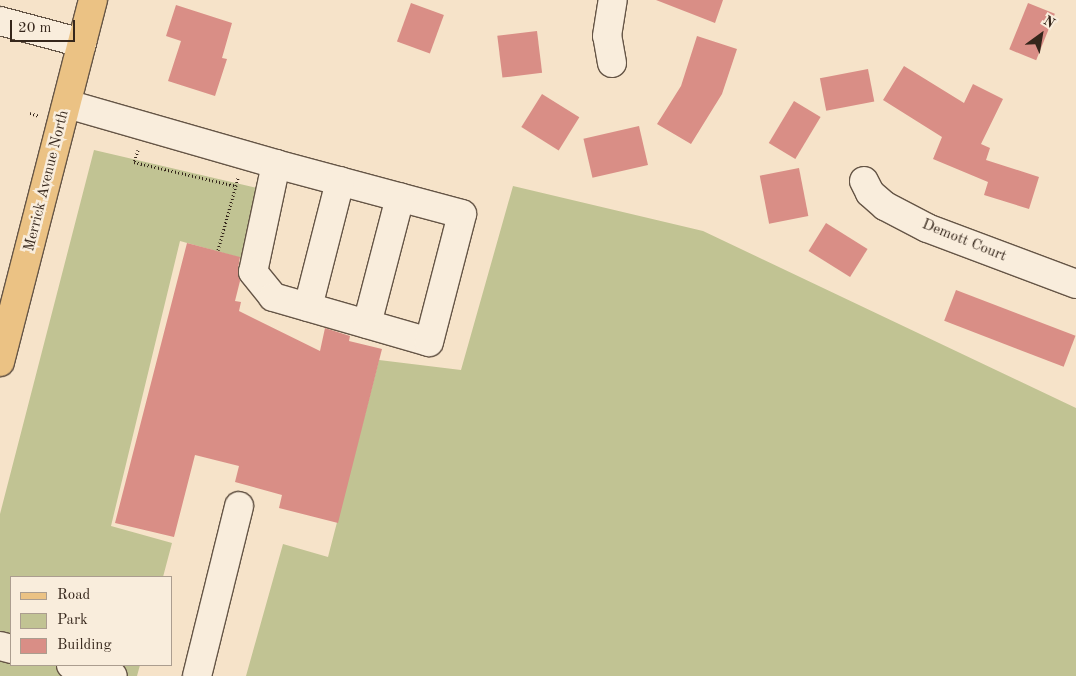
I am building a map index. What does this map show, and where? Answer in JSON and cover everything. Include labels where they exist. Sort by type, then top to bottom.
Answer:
[{"type":"main road","name":"Merrick Avenue North","points":[[0,362],[93,0]]},
{"type":"street","points":[[612,63],[607,36],[613,0]]},
{"type":"street","points":[[0,22],[82,43]]},
{"type":"street","points":[[66,104],[276,164],[462,214],[429,342],[273,297],[252,272],[276,164]]},
{"type":"street","points":[[308,307],[340,181]]},
{"type":"street","name":"Demott Court","points":[[864,181],[870,193],[885,206],[927,228],[1076,284]]},
{"type":"street","points":[[367,324],[400,197]]},
{"type":"street","points":[[197,676],[239,506]]},
{"type":"street","points":[[75,666],[113,676]]},
{"type":"path","points":[[218,250],[240,173]]},
{"type":"green space","points":[[94,150],[261,189],[245,259],[180,241],[111,526],[172,543],[163,576],[10,576],[10,666],[140,666],[137,676],[0,676],[0,514]]},
{"type":"green space","points":[[513,186],[703,231],[1076,408],[1076,676],[246,676],[283,544],[328,557],[379,360],[461,370]]},
{"type":"building","points":[[656,0],[723,0],[715,23]]},
{"type":"building","points":[[411,3],[444,15],[430,53],[397,42]]},
{"type":"building","points":[[1028,3],[1055,14],[1036,60],[1009,49]]},
{"type":"building","points":[[176,5],[232,23],[222,58],[227,59],[215,96],[168,81],[181,41],[166,36]]},
{"type":"building","points":[[537,31],[542,73],[502,78],[497,36]]},
{"type":"building","points":[[697,36],[737,49],[722,94],[691,144],[657,124],[681,86]]},
{"type":"building","points":[[904,66],[964,103],[973,84],[1003,99],[981,144],[990,148],[986,160],[1039,177],[1029,209],[984,195],[988,182],[933,159],[942,137],[883,100]]},
{"type":"building","points":[[868,69],[874,101],[826,111],[820,78]]},
{"type":"building","points":[[542,94],[579,117],[559,150],[521,127]]},
{"type":"building","points":[[794,101],[821,117],[795,159],[769,143]]},
{"type":"building","points":[[639,126],[648,165],[592,178],[583,139]]},
{"type":"building","points":[[799,168],[808,216],[769,224],[760,176]]},
{"type":"building","points":[[826,223],[868,249],[850,277],[809,251]]},
{"type":"building","points":[[187,243],[240,257],[238,269],[240,281],[235,301],[241,302],[239,311],[320,351],[325,328],[350,336],[349,341],[382,349],[338,523],[279,508],[282,495],[235,482],[239,466],[195,455],[174,537],[115,523]]},
{"type":"building","points":[[956,290],[1075,336],[1064,367],[944,321]]}]
